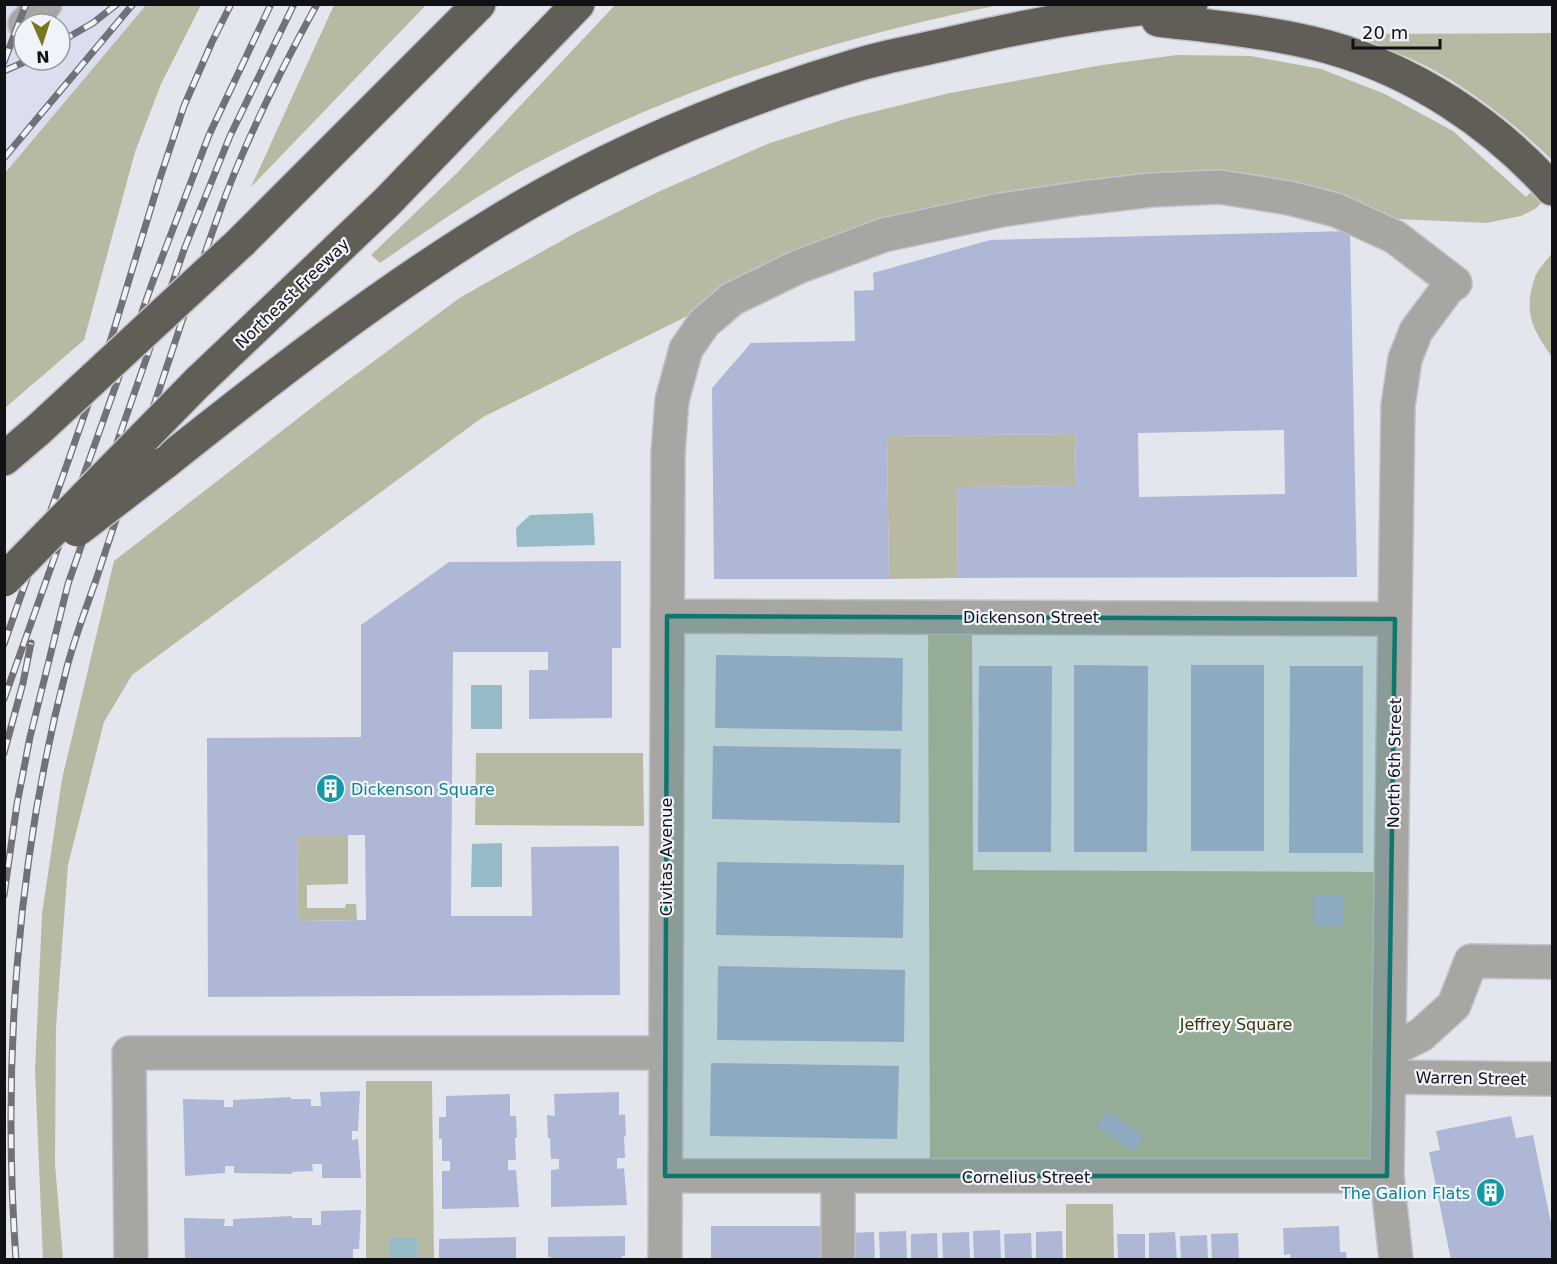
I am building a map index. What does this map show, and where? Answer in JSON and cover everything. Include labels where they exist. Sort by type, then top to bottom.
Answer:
[{"type":"highway","points":[[4,459],[241,242],[479,4]]},
{"type":"highway","name":"Northeast Freeway","points":[[4,580],[197,383],[386,203],[578,4]]},
{"type":"highway","points":[[4,586],[297,358],[438,259],[500,220],[564,184],[658,136],[764,95],[859,64],[1041,23],[1191,4]]},
{"type":"highway","points":[[1105,15],[1252,31],[1329,47],[1391,69],[1445,99],[1502,140],[1552,189]]},
{"type":"street","name":"Civitas Avenue","points":[[665,1260],[668,454],[672,400],[686,349],[704,323],[732,299],[798,267],[884,235],[1001,210],[1151,190],[1220,188],[1290,198],[1336,210],[1395,237],[1455,283]]},
{"type":"street","name":"North 6th Street","points":[[1396,1260],[1387,1176],[1398,406],[1405,359],[1416,331],[1448,288],[1455,283]]},
{"type":"street","name":"Dickenson Street","points":[[668,615],[1395,619]]},
{"type":"street","points":[[1389,1064],[1454,1005],[1471,961],[1552,962]]},
{"type":"street","points":[[131,1260],[129,1053],[665,1053]]},
{"type":"street","name":"Warren Street","points":[[1389,1064],[1552,1079]]},
{"type":"street","name":"Cornelius Street","points":[[665,1176],[1387,1176]]},
{"type":"street","points":[[838,1177],[838,1260]]},
{"type":"highlighted area","points":[[667,616],[1395,619],[1387,1176],[665,1176]]},
{"type":"shaded area","points":[[5,5],[147,5],[5,173]]},
{"type":"shaded area","points":[[593,513],[595,545],[517,547],[516,528],[530,515]]},
{"type":"shaded area","points":[[471,685],[502,685],[502,729],[471,729]]},
{"type":"shaded area","points":[[502,843],[502,887],[471,887],[472,844]]},
{"type":"shaded area","points":[[390,1238],[417,1238],[418,1259],[390,1259]]},
{"type":"green space","points":[[147,4],[201,5],[161,84],[135,152],[84,340],[5,408],[5,173]]},
{"type":"green space","points":[[616,4],[1000,5],[877,33],[756,69],[697,90],[581,140],[525,169],[469,202],[380,263],[371,255],[457,173]]},
{"type":"green space","points":[[334,5],[426,5],[251,187]]},
{"type":"green space","points":[[1552,33],[1552,160],[1523,133],[1477,97],[1426,66],[1370,42],[1372,34]]},
{"type":"green space","points":[[1177,55],[1251,56],[1321,69],[1385,94],[1453,131],[1526,197],[1552,170],[1552,193],[1535,209],[1521,216],[1486,223],[1375,218],[1326,200],[1017,204],[722,299],[483,417],[132,675],[104,722],[68,865],[56,1027],[55,1164],[63,1259],[43,1260],[35,1071],[42,914],[62,779],[114,561],[332,392],[461,297],[577,232],[660,191],[770,143],[848,118],[950,93],[1102,65]]},
{"type":"green space","points":[[1552,253],[1552,357],[1535,329],[1530,300],[1536,274]]},
{"type":"green space","points":[[1075,434],[1076,486],[957,487],[958,578],[889,579],[887,436]]},
{"type":"green space","name":"Jeffrey Square","points":[[928,617],[972,617],[973,870],[1393,872],[1387,1176],[930,1177]]},
{"type":"green space","points":[[476,753],[643,753],[644,826],[475,825]]},
{"type":"green space","points":[[297,835],[348,835],[348,884],[307,885],[307,908],[345,908],[346,904],[356,904],[357,920],[298,921]]},
{"type":"green space","points":[[366,1081],[432,1081],[434,1259],[418,1259],[417,1238],[390,1238],[390,1259],[366,1259]]},
{"type":"green space","points":[[1066,1204],[1113,1204],[1114,1259],[1066,1259]]},
{"type":"building","points":[[1350,231],[1357,577],[958,578],[957,487],[1076,486],[1075,434],[887,436],[889,579],[714,579],[712,388],[751,343],[855,341],[854,291],[874,290],[873,273],[990,240]],"holes":[[[1284,430],[1285,494],[1139,497],[1138,433]]]},
{"type":"building","name":"Dickenson Square","points":[[621,561],[621,648],[612,648],[612,718],[529,719],[529,670],[548,670],[548,652],[453,652],[451,916],[532,916],[531,847],[619,846],[620,995],[208,997],[207,738],[361,737],[361,625],[449,562]],"holes":[[[297,835],[365,835],[366,920],[298,921]]]},
{"type":"building","points":[[716,655],[903,658],[902,731],[715,728]]},
{"type":"building","points":[[1074,665],[1148,666],[1147,852],[1074,852]]},
{"type":"building","points":[[1191,665],[1264,665],[1264,851],[1191,851]]},
{"type":"building","points":[[979,666],[1052,666],[1051,852],[978,852]]},
{"type":"building","points":[[1290,666],[1363,666],[1363,853],[1289,853]]},
{"type":"building","points":[[713,746],[901,749],[900,823],[712,819]]},
{"type":"building","points":[[717,862],[904,865],[903,938],[716,935]]},
{"type":"building","points":[[1314,895],[1343,895],[1343,925],[1314,925]]},
{"type":"building","points":[[718,966],[905,970],[904,1042],[717,1040]]},
{"type":"building","points":[[711,1063],[899,1066],[897,1139],[710,1136]]},
{"type":"building","points":[[360,1091],[358,1131],[352,1131],[352,1140],[358,1139],[361,1178],[322,1178],[322,1164],[312,1164],[313,1171],[292,1172],[292,1174],[234,1173],[234,1166],[225,1166],[225,1173],[185,1176],[183,1099],[224,1100],[224,1107],[233,1107],[233,1100],[291,1097],[291,1099],[311,1099],[311,1106],[321,1106],[320,1092]]},
{"type":"building","points":[[619,1092],[619,1115],[625,1114],[626,1136],[624,1136],[625,1158],[617,1158],[617,1169],[624,1168],[627,1205],[551,1207],[551,1170],[559,1169],[559,1159],[551,1159],[550,1138],[548,1138],[547,1115],[555,1116],[554,1094]]},
{"type":"building","points":[[510,1094],[510,1116],[516,1116],[517,1137],[515,1138],[516,1160],[508,1160],[508,1170],[516,1170],[519,1207],[442,1209],[442,1171],[450,1171],[450,1161],[442,1161],[442,1139],[439,1139],[439,1117],[446,1117],[446,1096]]},
{"type":"building","points":[[1108,1111],[1144,1136],[1133,1151],[1097,1127]]},
{"type":"building","name":"The Galion Flats","points":[[1511,1116],[1516,1138],[1533,1135],[1552,1228],[1552,1260],[1451,1260],[1429,1152],[1440,1150],[1436,1131]]},
{"type":"building","points":[[361,1210],[359,1249],[353,1249],[353,1260],[185,1260],[184,1218],[225,1219],[224,1226],[233,1226],[233,1219],[291,1216],[292,1218],[312,1218],[312,1225],[321,1225],[321,1211]]},
{"type":"building","points":[[711,1226],[820,1226],[820,1260],[711,1260]]},
{"type":"building","points":[[1339,1226],[1340,1252],[1346,1252],[1347,1260],[1291,1260],[1290,1254],[1284,1255],[1283,1228]]},
{"type":"building","points":[[1000,1230],[1001,1260],[974,1260],[973,1231]]},
{"type":"building","points":[[906,1231],[907,1260],[880,1260],[879,1232]]},
{"type":"building","points":[[1062,1231],[1063,1260],[1036,1260],[1036,1232]]},
{"type":"building","points":[[874,1232],[875,1260],[848,1260],[848,1233]]},
{"type":"building","points":[[969,1232],[970,1260],[943,1260],[942,1233]]},
{"type":"building","points":[[1175,1232],[1177,1260],[1149,1260],[1149,1233]]},
{"type":"building","points":[[937,1233],[938,1260],[911,1260],[911,1234]]},
{"type":"building","points":[[1031,1233],[1032,1260],[1005,1260],[1004,1234]]},
{"type":"building","points":[[1238,1233],[1239,1260],[1212,1260],[1211,1234]]},
{"type":"building","points":[[1117,1234],[1145,1234],[1145,1260],[1118,1260]]},
{"type":"building","points":[[1207,1235],[1208,1260],[1181,1260],[1180,1236]]},
{"type":"building","points":[[625,1236],[625,1256],[622,1256],[622,1260],[551,1260],[551,1257],[548,1257],[548,1237]]},
{"type":"building","points":[[516,1237],[516,1258],[513,1260],[439,1259],[439,1239]]},
{"type":"railway","points":[[4,62],[26,4]]},
{"type":"railway","points":[[72,35],[93,23],[117,4]]},
{"type":"railway","points":[[4,158],[133,4]]},
{"type":"railway","points":[[4,644],[112,336],[184,106],[231,4]]},
{"type":"railway","points":[[4,699],[153,281],[209,135],[271,4]]},
{"type":"railway","points":[[4,895],[17,804],[30,737],[68,584],[185,247],[230,136],[294,4]]},
{"type":"railway","points":[[16,1260],[11,1111],[18,961],[25,886],[36,812],[67,667],[227,191],[262,110],[317,4]]},
{"type":"railway","points":[[4,71],[12,67]]},
{"type":"railway","points":[[4,753],[31,643]]},
{"type":"place","name":"Dickenson Square","points":[[330,789]]},
{"type":"place","name":"The Galion Flats","points":[[1491,1193]]}]
